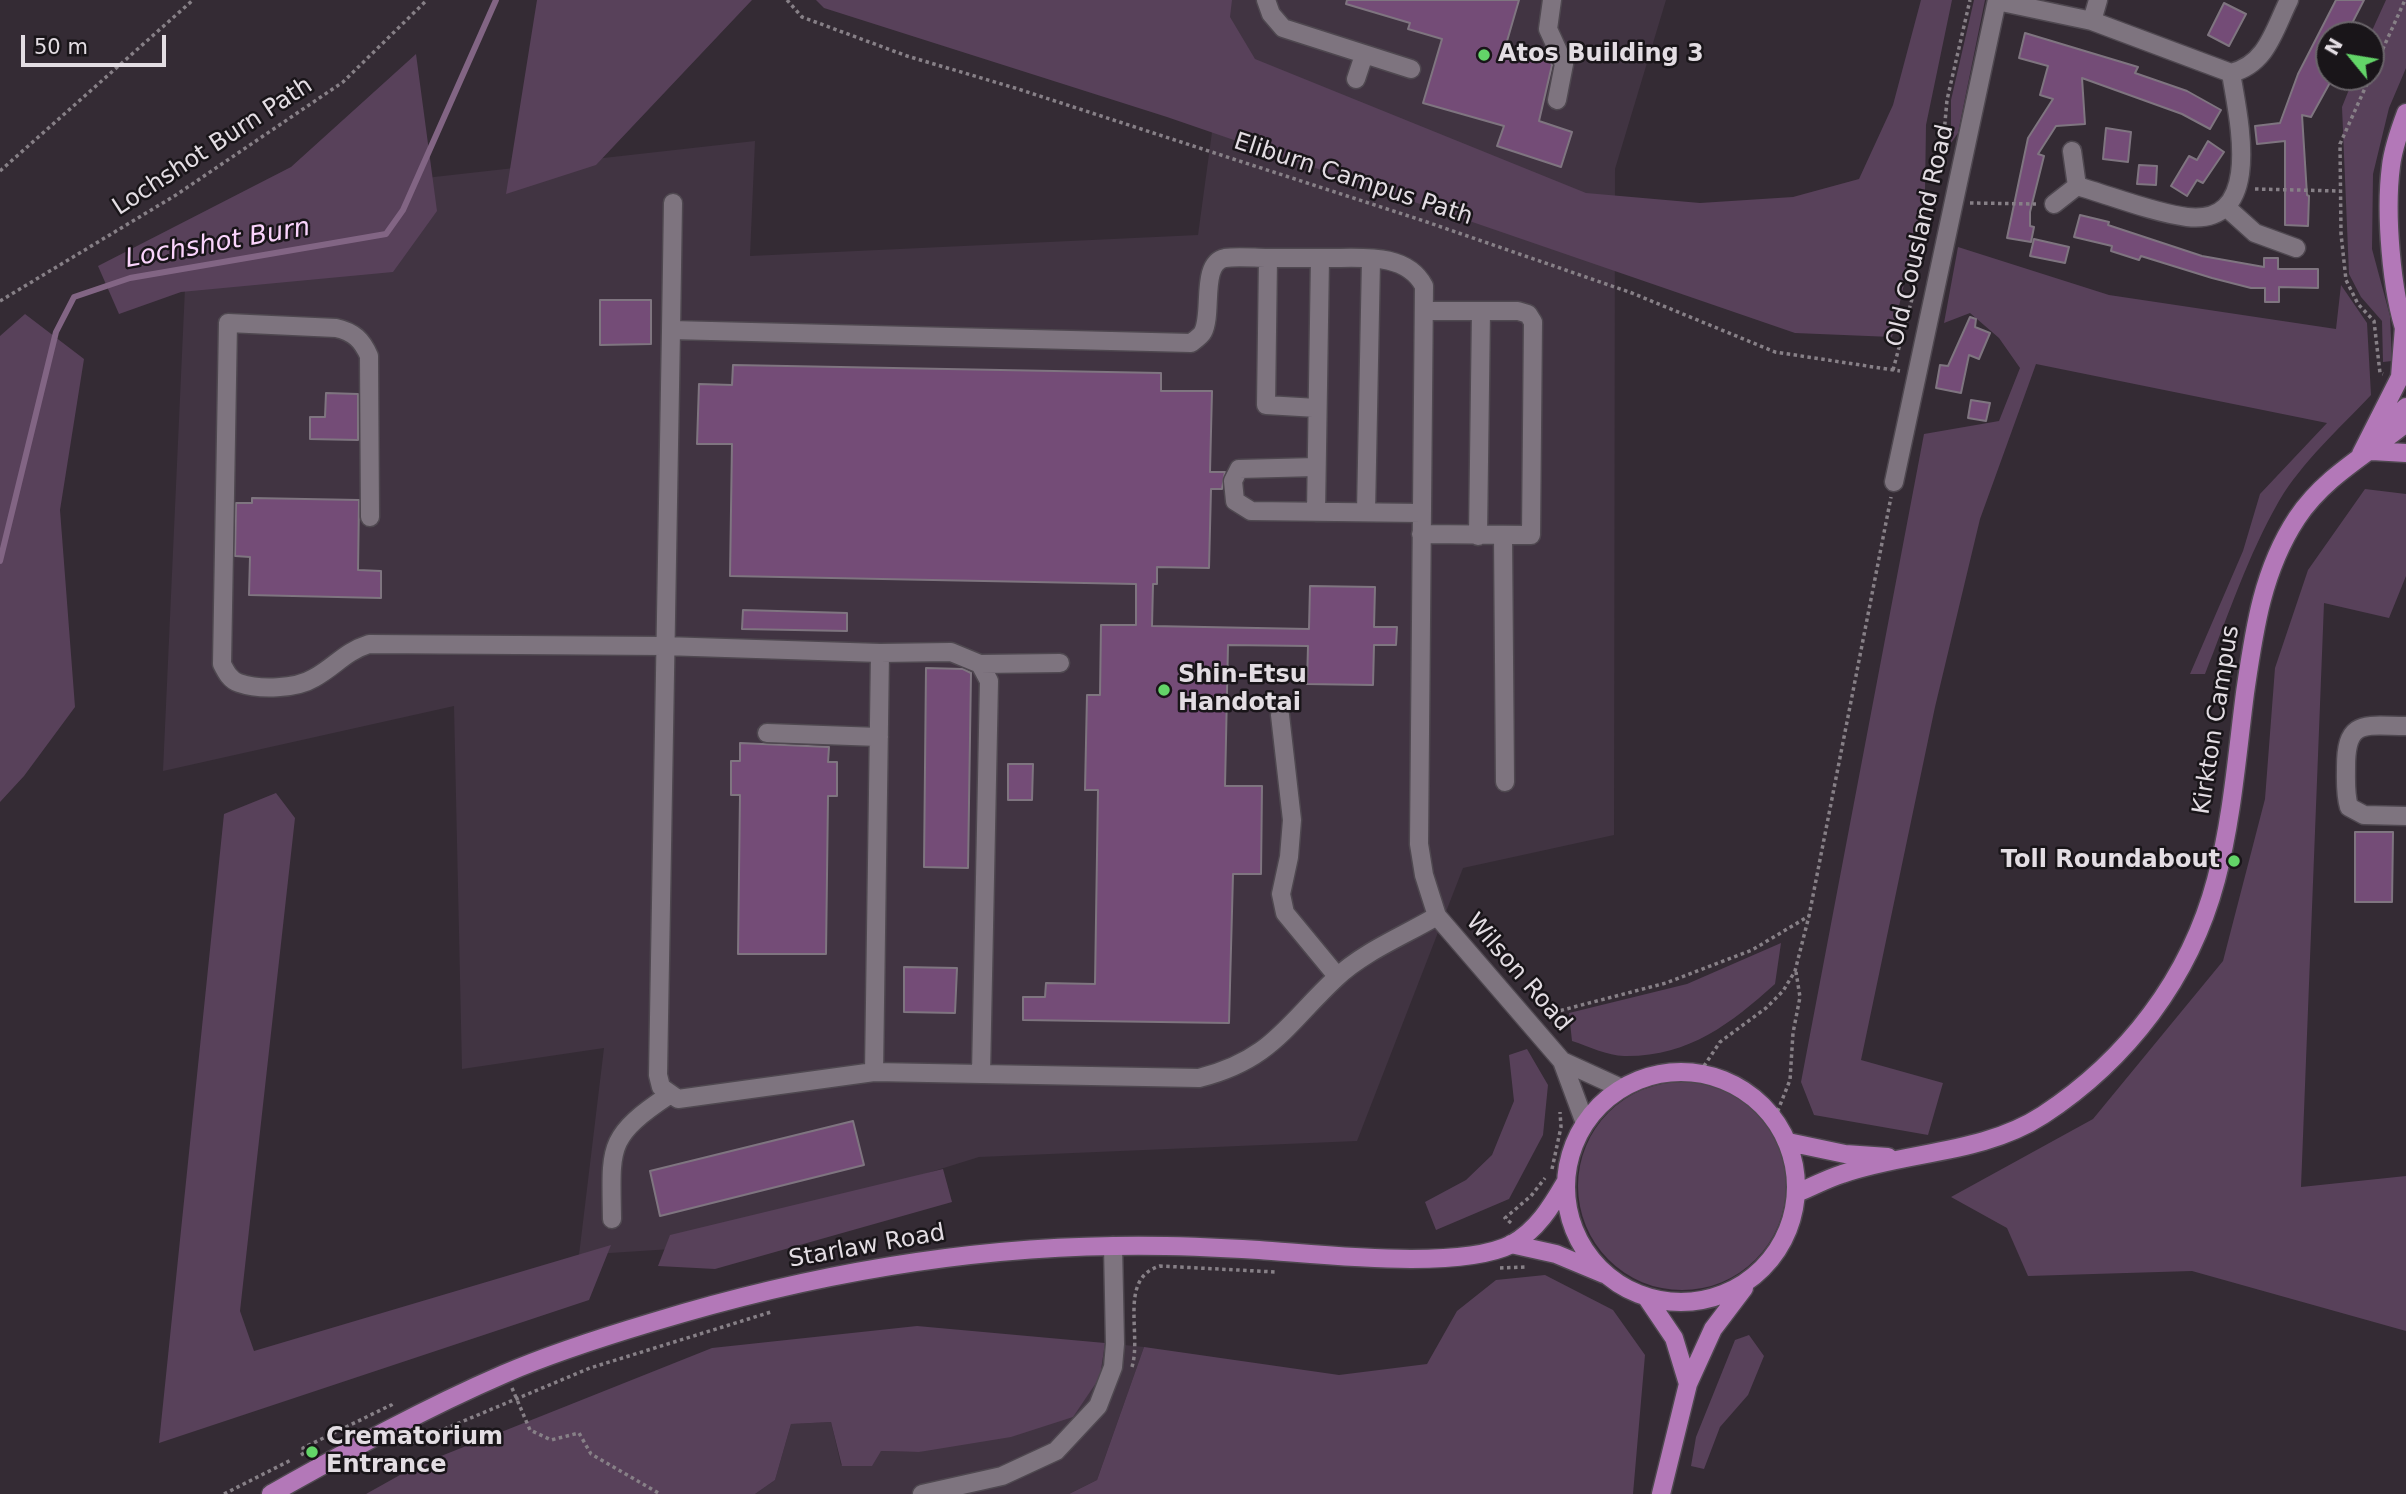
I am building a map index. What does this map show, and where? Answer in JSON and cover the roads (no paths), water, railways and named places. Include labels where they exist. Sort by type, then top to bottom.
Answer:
[{"type":"main road","points":[[2406,113],[2391,165],[2390,232],[2402,294],[2396,305],[2405,331],[2400,377],[2366,450],[2406,453]]},
{"type":"main road","name":"Kirkton Campus","points":[[1908,1158],[1970,1147],[2042,1116],[2109,1066],[2174,984],[2200,929],[2217,880],[2253,636],[2268,573],[2298,516],[2406,407]]},
{"type":"main road","name":"Kirkton Campus","points":[[2366,450],[2406,423]]},
{"type":"main road","points":[[1607,1276],[1578,1241],[1567,1213],[1565,1183],[1572,1150],[1585,1123],[1603,1102],[1621,1088],[1664,1072],[1700,1072],[1731,1082],[1759,1101],[1775,1118],[1788,1142],[1797,1193],[1789,1227],[1772,1258],[1713,1329],[1688,1384],[1661,1494]]},
{"type":"main road","points":[[1788,1142],[1844,1154],[1908,1158]]},
{"type":"main road","points":[[1797,1193],[1843,1174],[1908,1158]]},
{"type":"main road","points":[[1511,1244],[1545,1218],[1565,1183]]},
{"type":"main road","points":[[1511,1244],[1556,1254],[1607,1276],[1647,1298],[1692,1302],[1718,1298],[1747,1285]]},
{"type":"main road","name":"Starlaw Road","points":[[271,1494],[399,1423],[505,1373],[625,1330],[715,1303],[825,1275],[944,1257],[1113,1246],[1240,1249],[1375,1258],[1445,1258],[1511,1244]]},
{"type":"main road","points":[[1647,1298],[1674,1338],[1688,1384]]},
{"type":"street","points":[[1266,0],[1271,14],[1283,28],[1412,69]]},
{"type":"street","points":[[1552,0],[1548,13],[1548,29],[1564,64],[1557,100]]},
{"type":"street","points":[[1997,0],[2092,21],[2231,73],[2255,63],[2266,49],[2289,0]]},
{"type":"street","name":"Old Cousland Road","points":[[1894,482],[1997,0]]},
{"type":"street","points":[[2092,21],[2098,0]]},
{"type":"street","points":[[1356,79],[1364,55]]},
{"type":"street","points":[[2077,186],[2187,217],[2213,215],[2226,207],[2242,168],[2242,138],[2231,73]]},
{"type":"street","points":[[2072,151],[2077,186]]},
{"type":"street","points":[[2054,204],[2077,186]]},
{"type":"street","points":[[670,330],[1191,343],[1203,332],[1208,310],[1210,270],[1224,258],[1397,261],[1417,273],[1424,286],[1425,311],[1419,844],[1423,874],[1437,916],[1337,976],[1277,1040],[1251,1059],[1225,1072],[1199,1078],[1173,1079],[874,1072],[688,1099],[669,1095],[661,1087],[658,1074],[664,646],[670,330],[673,203]]},
{"type":"street","points":[[2226,207],[2255,233],[2296,248]]},
{"type":"street","points":[[1268,258],[1266,405],[1317,408]]},
{"type":"street","points":[[1316,512],[1320,258]]},
{"type":"street","points":[[1367,512],[1371,260]]},
{"type":"street","points":[[1421,534],[1531,536],[1533,322],[1528,314],[1518,311],[1425,311]]},
{"type":"street","points":[[1478,536],[1481,311]]},
{"type":"street","points":[[370,517],[369,356],[363,342],[350,331],[336,328],[228,323],[222,664],[227,674],[238,683],[291,685],[313,679],[350,650],[369,644],[951,652],[980,664],[1060,663]]},
{"type":"street","points":[[1316,467],[1239,469],[1234,475],[1232,489],[1235,501],[1251,511],[1422,513]]},
{"type":"street","points":[[1503,536],[1504,782]]},
{"type":"street","points":[[874,1072],[880,653]]},
{"type":"street","points":[[980,664],[989,681],[981,1074]]},
{"type":"street","points":[[1280,715],[1292,820],[1289,857],[1281,894],[1285,913],[1337,976]]},
{"type":"street","points":[[2406,726],[2369,726],[2350,735],[2346,743],[2346,796],[2349,807],[2364,815],[2406,816]]},
{"type":"street","points":[[767,733],[879,737]]},
{"type":"street","name":"Wilson Road","points":[[1437,916],[1562,1061],[1585,1123]]},
{"type":"street","name":"Wilson Road","points":[[1562,1061],[1621,1088]]},
{"type":"street","points":[[612,1219],[611,1155],[620,1135],[638,1115],[669,1095]]},
{"type":"street","points":[[922,1494],[972,1489],[1056,1451],[1098,1406],[1114,1355],[1113,1246]]},
{"type":"waterway","name":"Lochshot Burn","points":[[0,561],[56,332],[74,297],[130,278],[386,234],[403,210],[496,0]]},
{"type":"place","name":"Atos Building 3","points":[[1484,55]]},
{"type":"place","name":"Shin-Etsu Handotai","points":[[1164,690]]},
{"type":"place","name":"Toll Roundabout","points":[[2234,861]]},
{"type":"place","name":"Crematorium Entrance","points":[[312,1452]]}]
